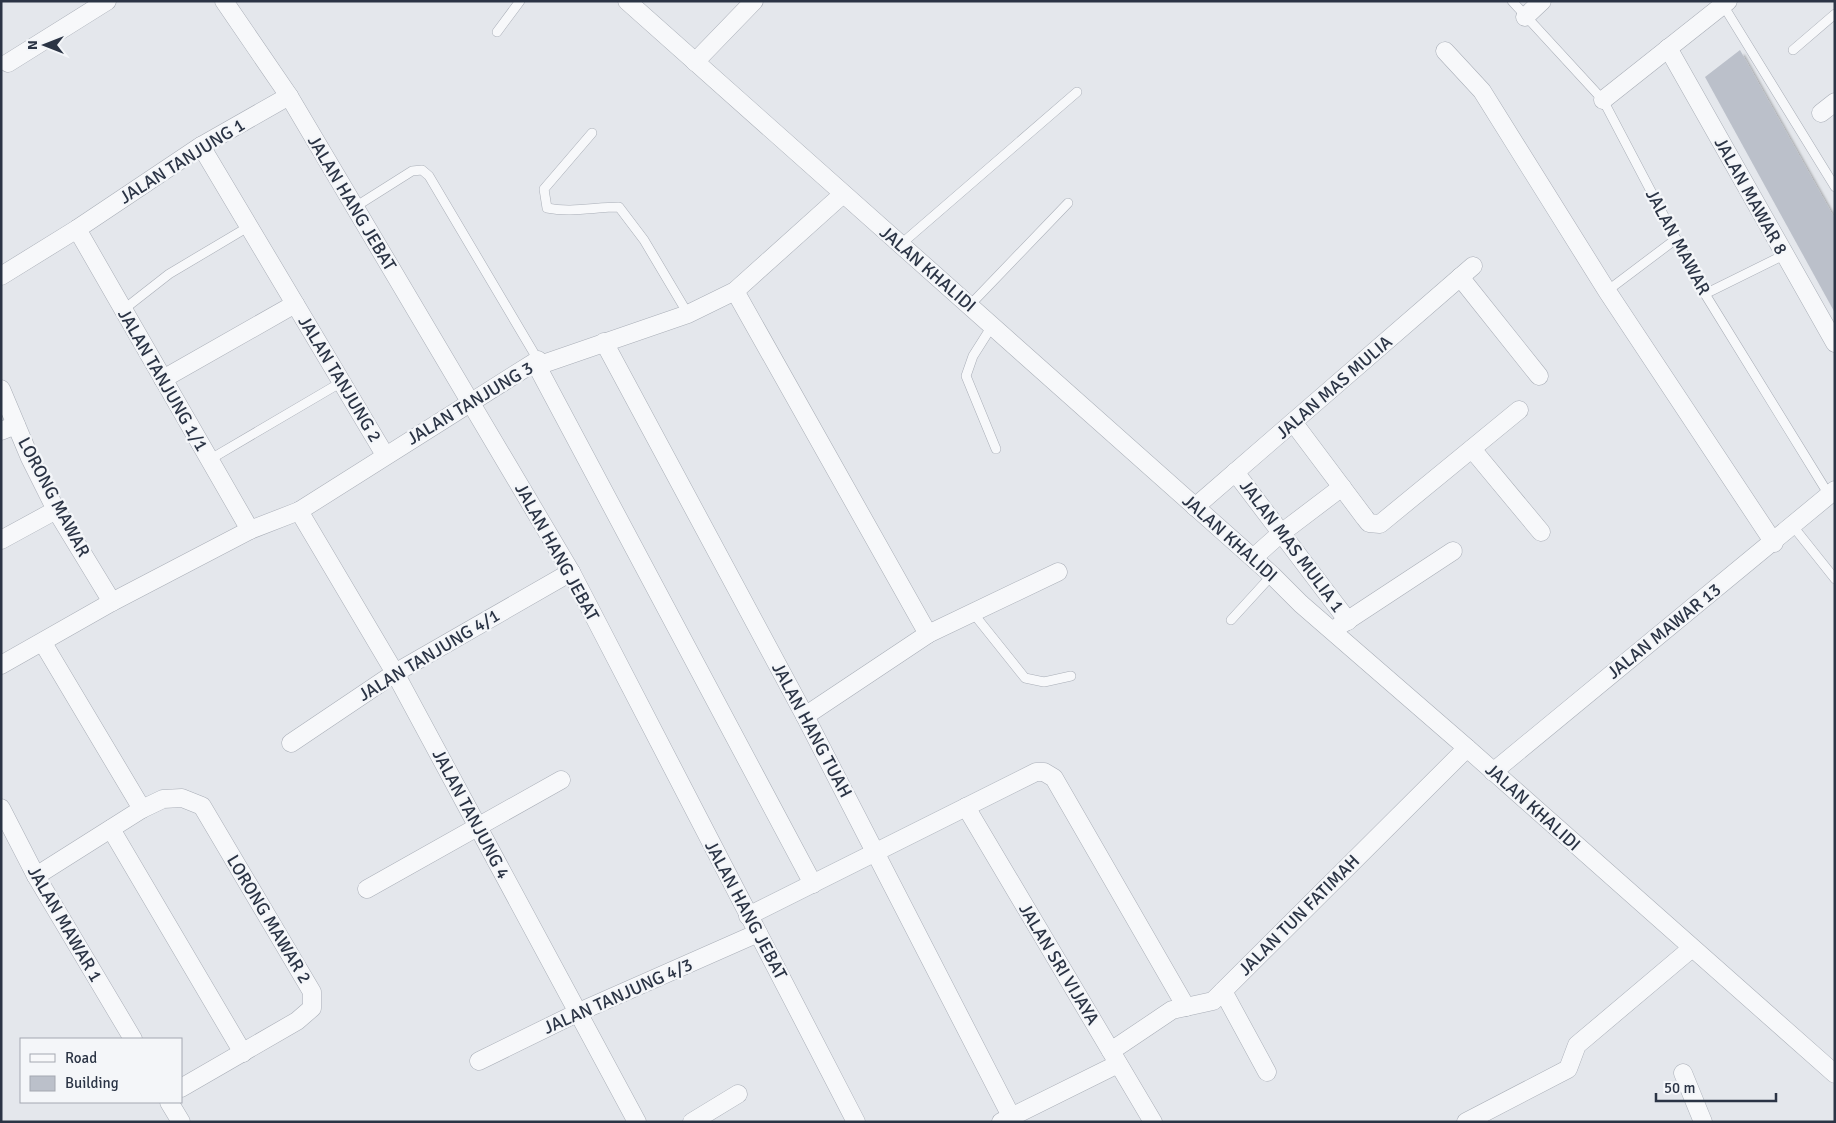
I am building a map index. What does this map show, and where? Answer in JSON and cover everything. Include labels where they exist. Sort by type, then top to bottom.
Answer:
[{"type":"street","points":[[8,63],[107,1]]},
{"type":"street","name":"JALAN HANG JEBAT","points":[[224,1],[289,96],[471,400],[571,572],[856,1122]]},
{"type":"street","name":"JALAN KHALIDI","points":[[627,1],[1272,574],[1300,604],[1467,748],[1835,1074]]},
{"type":"street","points":[[695,62],[754,1]]},
{"type":"street","points":[[1525,17],[1542,1]]},
{"type":"street","points":[[1603,100],[1725,3]]},
{"type":"street","name":"JALAN MAWAR 8","points":[[1668,48],[1835,343]]},
{"type":"street","points":[[1445,50],[1482,91],[1607,291],[1774,543]]},
{"type":"street","name":"JALAN TANJUNG 1","points":[[1,276],[77,229],[201,146],[289,96]]},
{"type":"street","name":"JALAN TANJUNG 2","points":[[201,146],[340,383],[385,455]]},
{"type":"street","name":"JALAN TANJUNG 3","points":[[1,665],[43,643],[112,602],[250,530],[299,511],[471,400],[537,363],[688,314],[735,291],[843,194]]},
{"type":"street","name":"JALAN TANJUNG 1/1","points":[[77,229],[250,530]]},
{"type":"street","name":"JALAN MAS MULIA","points":[[1195,507],[1466,272],[1540,376]]},
{"type":"street","points":[[735,291],[928,634]]},
{"type":"street","name":"JALAN TANJUNG 2","points":[[163,379],[295,304]]},
{"type":"street","name":"JALAN HANG TUAH","points":[[604,342],[876,852],[1009,1120]]},
{"type":"street","points":[[537,363],[813,884]]},
{"type":"street","name":"LORONG MAWAR","points":[[1,389],[9,428],[112,602]]},
{"type":"street","points":[[1293,422],[1369,523],[1380,524],[1519,410]]},
{"type":"street","points":[[1472,449],[1541,532]]},
{"type":"street","name":"JALAN MAS MULIA 1","points":[[1235,472],[1280,534],[1348,621]]},
{"type":"street","points":[[1253,558],[1280,534],[1342,488]]},
{"type":"street","name":"JALAN MAWAR 13","points":[[1493,772],[1774,543],[1792,525],[1832,493]]},
{"type":"street","points":[[1,540],[56,510]]},
{"type":"street","name":"JALAN TANJUNG 4","points":[[299,511],[395,673],[637,1122]]},
{"type":"street","points":[[1332,630],[1453,551]]},
{"type":"street","name":"JALAN TANJUNG 4/1","points":[[291,743],[395,673],[571,572]]},
{"type":"street","points":[[805,716],[928,634],[1058,572]]},
{"type":"street","points":[[1300,604],[1321,586]]},
{"type":"street","points":[[43,643],[142,809]]},
{"type":"street","name":"JALAN TUN FATIMAH","points":[[1009,1120],[1115,1058],[1172,1010],[1214,1001],[1467,748]]},
{"type":"street","points":[[748,916],[1036,772],[1049,774],[1054,778],[1186,1007]]},
{"type":"street","points":[[367,889],[561,780]]},
{"type":"street","name":"LORONG MAWAR 2","points":[[36,876],[142,809],[163,799],[182,798],[202,806],[312,992],[312,1008],[297,1021],[182,1087]]},
{"type":"street","name":"JALAN SRI VIJAYA","points":[[966,807],[1153,1122]]},
{"type":"street","name":"JALAN MAWAR 1","points":[[1,808],[36,876],[132,1038]]},
{"type":"street","points":[[111,828],[242,1054]]},
{"type":"street","name":"JALAN TANJUNG 4/3","points":[[479,1061],[579,1012],[758,933]]},
{"type":"street","points":[[1466,1122],[1568,1070],[1576,1045],[1692,948]]},
{"type":"street","points":[[1224,991],[1267,1072]]},
{"type":"street","points":[[1683,1074],[1703,1122]]},
{"type":"street","points":[[692,1122],[738,1094]]},
{"type":"street","points":[[171,1103],[181,1122]]},
{"type":"lane","points":[[496,32],[520,1]]},
{"type":"lane","name":"JALAN MAWAR","points":[[1512,1],[1603,100],[1705,294],[1832,493]]},
{"type":"lane","points":[[1725,3],[1835,187]]},
{"type":"lane","points":[[1793,50],[1835,14]]},
{"type":"lane","points":[[900,245],[1077,92]]},
{"type":"lane","points":[[592,133],[544,189],[547,208],[565,212],[593,207],[619,207],[644,240],[688,314]]},
{"type":"lane","points":[[355,207],[412,171],[422,170],[429,176],[537,363]]},
{"type":"lane","points":[[970,305],[1068,203]]},
{"type":"lane","points":[[123,310],[170,274],[248,227]]},
{"type":"lane","points":[[1607,291],[1676,239]]},
{"type":"lane","points":[[1705,294],[1784,255]]},
{"type":"lane","points":[[992,326],[973,356],[966,376],[996,449]]},
{"type":"lane","points":[[209,460],[340,383]]},
{"type":"lane","points":[[1792,525],[1835,579]]},
{"type":"lane","points":[[1231,620],[1272,574]]},
{"type":"lane","points":[[973,613],[1025,678],[1044,682],[1071,676]]},
{"type":"building","points":[[1740,50],[1835,219],[1835,313],[1705,77]]}]
